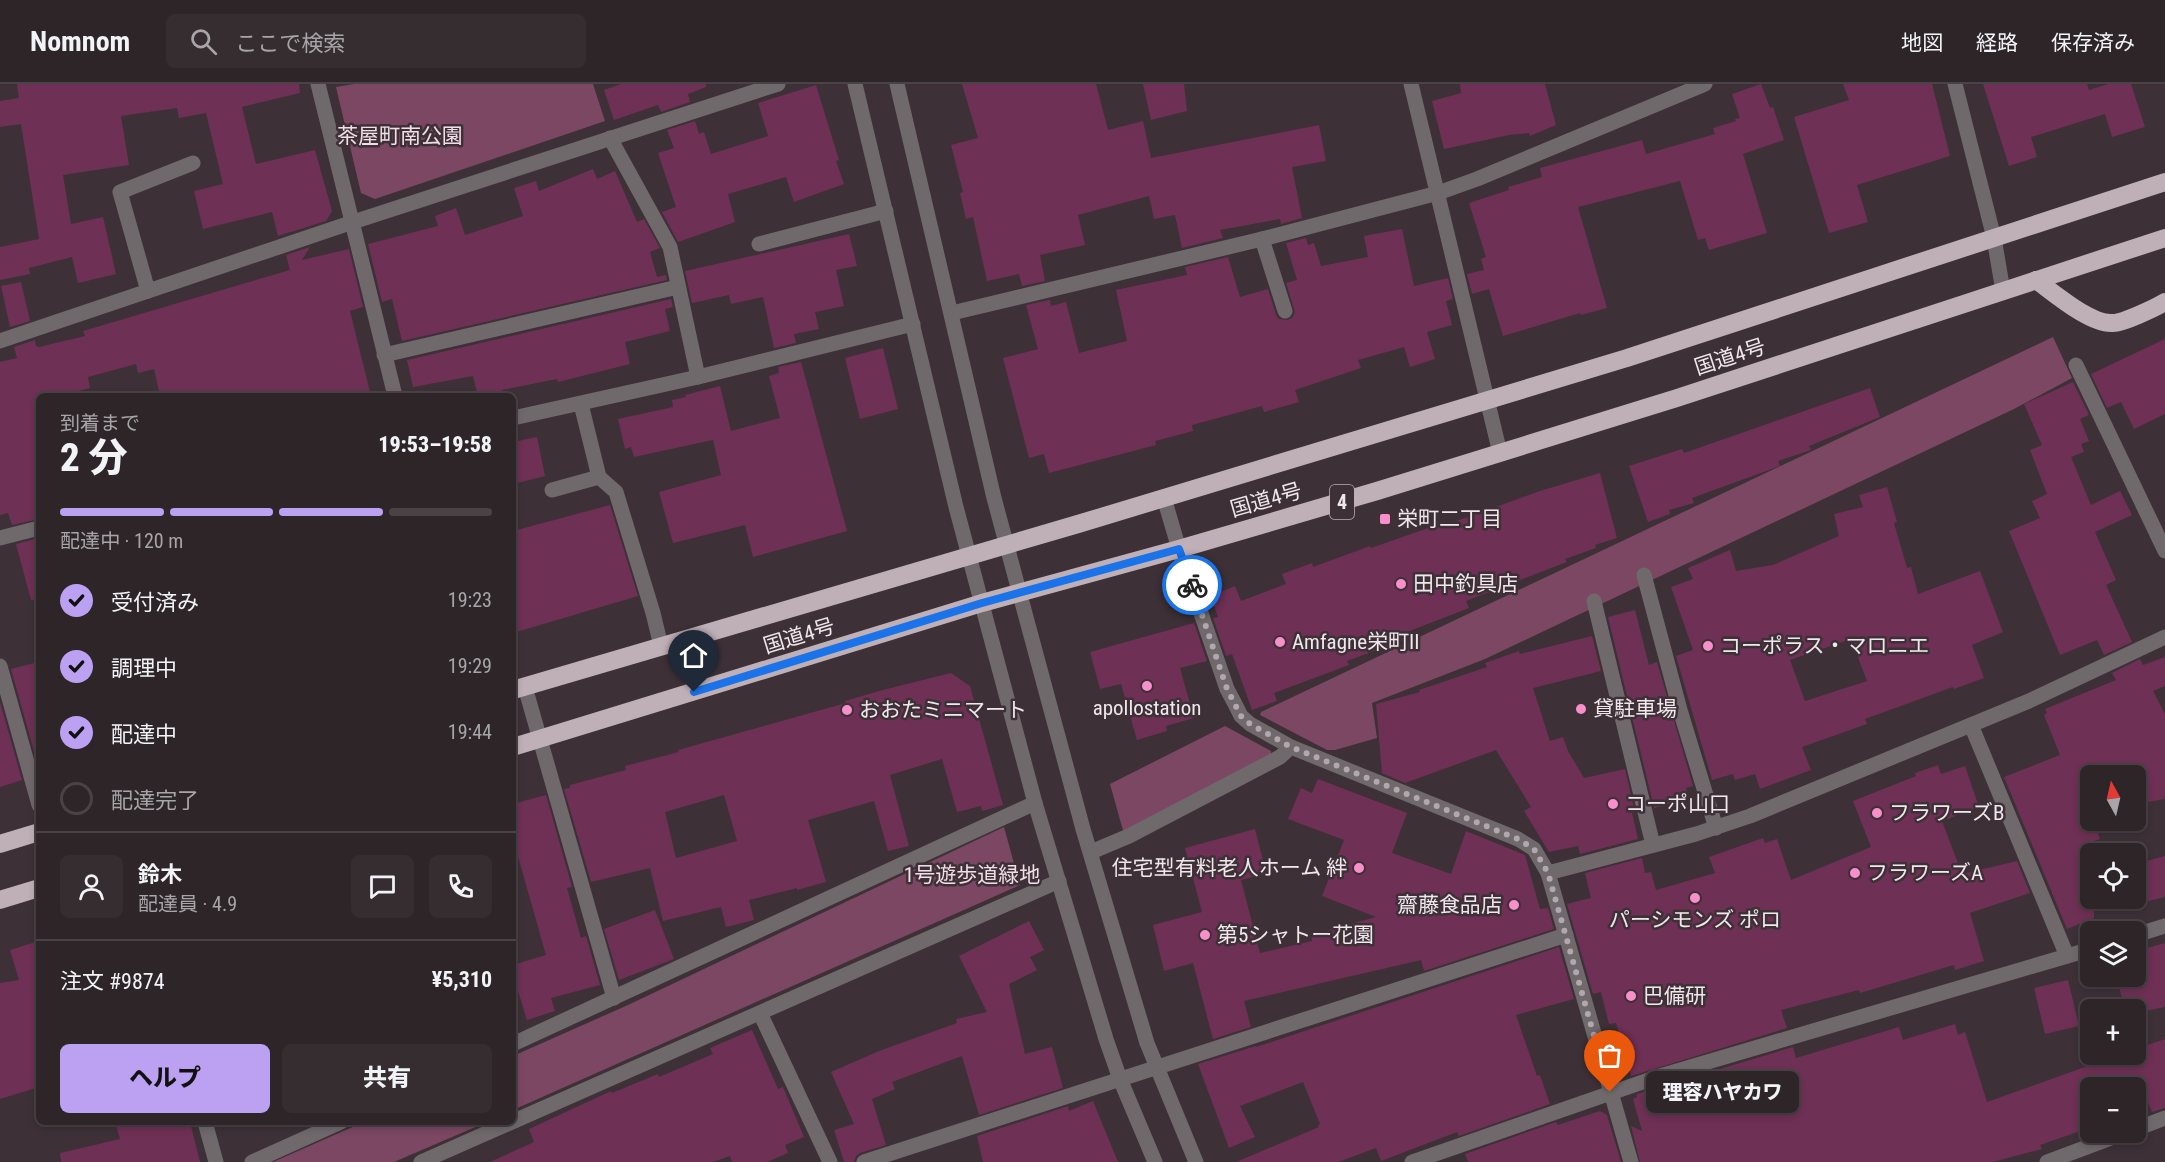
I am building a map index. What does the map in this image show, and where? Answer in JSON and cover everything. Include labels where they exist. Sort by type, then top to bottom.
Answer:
[{"type":"highway","name":"国道4号","points":[[519,689],[1487,400],[1824,295],[2165,182]]},
{"type":"highway","name":"国道4号","points":[[516,746],[982,603],[1179,549],[1500,453],[1688,395],[2165,238]]},
{"type":"highway","points":[[2036,280],[2076,309],[2093,318],[2113,324],[2165,302]]},
{"type":"highway","points":[[0,844],[36,833]]},
{"type":"highway","points":[[0,900],[36,889]]},
{"type":"street","points":[[318,84],[394,393]]},
{"type":"street","points":[[0,341],[353,222],[778,84]]},
{"type":"street","points":[[855,84],[969,556],[1035,803],[1120,1079],[1155,1162]]},
{"type":"street","points":[[897,84],[1019,593],[1147,1043],[1196,1162]]},
{"type":"street","points":[[1411,84],[1500,453]]},
{"type":"street","points":[[951,313],[1262,239],[1438,193],[1477,180],[1705,84]]},
{"type":"street","points":[[1955,84],[1994,238],[2003,291]]},
{"type":"street","points":[[610,138],[670,247],[698,377]]},
{"type":"street","points":[[148,291],[120,192],[193,163]]},
{"type":"street","points":[[759,244],[886,211]]},
{"type":"street","points":[[1262,239],[1285,310]]},
{"type":"street","points":[[384,355],[678,287]]},
{"type":"street","points":[[516,417],[698,377],[913,324]]},
{"type":"street","points":[[2076,365],[2165,551]]},
{"type":"street","points":[[581,404],[599,477],[616,492],[662,646]]},
{"type":"street","points":[[552,490],[599,477]]},
{"type":"street","points":[[1164,498],[1227,689],[1241,716],[1256,728],[1291,747],[1518,839],[1534,849],[1548,873],[1631,1162]]},
{"type":"street","points":[[0,538],[36,529]]},
{"type":"street","points":[[1644,576],[1680,710],[1716,828]]},
{"type":"street","points":[[1594,601],[1653,845]]},
{"type":"street","points":[[1548,873],[1716,828],[1750,816],[1971,725],[2165,638]]},
{"type":"street","points":[[0,666],[36,794]]},
{"type":"street","points":[[519,689],[540,739],[614,998]]},
{"type":"street","points":[[1971,725],[2067,956]]},
{"type":"street","points":[[1091,852],[1129,836],[1280,757],[1291,747]]},
{"type":"street","points":[[516,1043],[1035,803]]},
{"type":"street","points":[[516,1120],[1059,881]]},
{"type":"street","points":[[2146,932],[2165,926]]},
{"type":"street","points":[[864,1162],[1566,935]]},
{"type":"street","points":[[1412,1162],[1610,1092],[2080,952]]},
{"type":"street","points":[[760,1013],[830,1162]]},
{"type":"street","points":[[2146,1125],[2165,1118]]},
{"type":"street","points":[[206,1125],[216,1162]]},
{"type":"street","points":[[252,1162],[334,1125]]},
{"type":"street","points":[[421,1162],[505,1125]]},
{"type":"street","points":[[2047,1162],[2098,1143]]},
{"type":"green space","name":"茶屋町南公園","points":[[354,84],[593,84],[605,121],[375,199],[361,193],[336,87]]},
{"type":"green space","points":[[2053,337],[2072,378],[2014,409],[1485,659],[1372,703],[1377,738],[1335,750],[1327,750],[1260,715],[1261,712]]},
{"type":"green space","points":[[1225,726],[1271,751],[1271,757],[1124,834],[1110,784]]},
{"type":"green space","name":"1号遊歩道緑地","points":[[1004,827],[1020,885],[516,1109],[516,1055],[628,1005]]},
{"type":"green space","points":[[357,1125],[480,1125],[394,1162],[273,1162]]},
{"type":"building","points":[[17,84],[299,84],[300,93],[242,107],[256,164],[315,150],[332,211],[326,221],[278,236],[272,212],[203,229],[194,191],[223,184],[206,113],[179,118],[177,108],[121,116],[129,165],[63,175],[71,224],[103,217],[116,274],[78,283],[72,257],[29,268],[30,274],[0,280],[0,247],[39,239],[21,124],[0,127],[0,101],[19,98]]},
{"type":"building","points":[[621,84],[706,84],[706,87],[688,94],[690,102],[661,112],[658,105],[614,120],[604,90]]},
{"type":"building","points":[[962,84],[1096,84],[1108,130],[1143,121],[1151,158],[1319,125],[1326,161],[1292,167],[1302,218],[1281,224],[1280,219],[1220,230],[1223,238],[1182,248],[1175,215],[1154,219],[1149,196],[1078,215],[1085,245],[1040,255],[1045,281],[1022,286],[1019,274],[987,281],[973,217],[966,219],[960,193],[963,192],[951,145],[978,138]]},
{"type":"building","points":[[1143,84],[1184,84],[1187,111],[1151,120]]},
{"type":"building","points":[[1460,84],[1545,84],[1556,125],[1530,136],[1529,133],[1509,135],[1444,149],[1432,101],[1461,93]]},
{"type":"building","points":[[1761,84],[1770,108],[1773,107],[1784,140],[1743,154],[1767,233],[1709,250],[1705,238],[1698,240],[1680,181],[1578,207],[1607,308],[1581,315],[1580,313],[1503,336],[1489,289],[1472,294],[1467,274],[1484,270],[1481,259],[1486,257],[1469,203],[1509,190],[1508,187],[1542,177],[1540,168],[1642,140],[1646,154],[1715,134],[1713,128],[1740,118],[1732,94]]},
{"type":"building","points":[[1843,84],[1932,84],[1950,156],[1857,185],[1868,222],[1829,233],[1794,117],[1849,100]]},
{"type":"building","points":[[1983,84],[2087,84],[2089,90],[2108,84],[2131,84],[2145,127],[2112,137],[2105,114],[2031,137],[2037,157],[2009,166]]},
{"type":"building","points":[[816,85],[844,184],[794,202],[786,177],[728,194],[735,222],[678,242],[662,212],[676,207],[658,153],[674,148],[667,130],[695,121],[699,134],[704,132],[711,154],[768,136],[758,103]]},
{"type":"building","points":[[593,169],[597,179],[615,171],[637,222],[644,219],[660,248],[650,252],[657,277],[666,275],[667,280],[402,341],[392,299],[382,302],[368,244],[438,226],[435,216],[456,208],[465,235],[523,216],[514,188],[536,181],[539,191]]},
{"type":"building","points":[[1402,229],[1414,286],[1448,278],[1453,299],[1446,301],[1452,325],[1427,332],[1435,359],[1410,367],[1404,347],[1358,360],[1361,368],[1295,390],[1299,402],[1264,412],[1262,406],[1192,425],[1193,431],[1155,441],[1156,445],[1049,473],[1044,454],[1029,458],[1003,358],[1038,349],[1026,305],[1050,300],[1051,306],[1066,302],[1079,353],[1127,341],[1116,290],[1187,275],[1185,267],[1228,257],[1240,297],[1268,289],[1276,315],[1279,319],[1287,320],[1292,318],[1295,312],[1286,283],[1297,280],[1286,243],[1306,238],[1308,245],[1314,243],[1321,266],[1368,257],[1364,236]]},
{"type":"building","points":[[849,234],[857,266],[836,270],[844,306],[815,312],[819,329],[794,334],[796,343],[774,348],[763,297],[731,304],[729,295],[692,303],[685,271]]},
{"type":"building","points":[[310,247],[302,260],[349,249],[363,307],[350,311],[370,393],[159,393],[154,369],[138,373],[136,364],[88,377],[90,388],[71,393],[36,393],[36,520],[12,525],[8,513],[0,515],[0,362],[17,358],[14,347],[35,340],[36,346],[39,347],[85,336],[83,331],[290,270],[286,255]]},
{"type":"building","points":[[21,282],[30,321],[10,327],[1,286]]},
{"type":"building","points":[[671,299],[673,307],[665,309],[670,331],[625,342],[630,364],[558,382],[557,379],[502,390],[502,393],[477,393],[473,376],[413,387],[407,360]]},
{"type":"building","points":[[2165,339],[2165,414],[2134,429],[2121,402],[2107,408],[2091,374]]},
{"type":"building","points":[[883,348],[898,409],[860,419],[845,358]]},
{"type":"building","points":[[801,362],[847,531],[753,557],[745,525],[673,543],[659,492],[721,475],[713,440],[634,457],[631,447],[625,449],[618,419],[673,407],[672,400],[720,386],[731,431],[780,418],[769,376],[779,373],[778,367]]},
{"type":"building","points":[[2073,382],[2089,415],[2080,419],[2089,441],[2081,444],[2084,452],[2071,457],[2091,505],[2120,491],[2132,515],[2095,532],[2116,580],[2106,585],[2132,642],[2104,655],[2097,640],[2060,655],[2009,531],[2040,518],[2032,501],[2047,494],[2030,450],[2042,445],[2024,404]]},
{"type":"building","points":[[1870,388],[1880,417],[1809,446],[1811,450],[1778,461],[1780,466],[1692,498],[1694,503],[1669,510],[1670,514],[1648,522],[1629,466],[1682,449],[1684,453]]},
{"type":"building","points":[[537,437],[545,476],[516,483],[516,441]]},
{"type":"building","points":[[1600,473],[1617,538],[1565,559],[1567,562],[1466,601],[1469,608],[1402,634],[1404,640],[1347,661],[1349,665],[1274,693],[1277,701],[1252,710],[1232,654],[1226,656],[1213,618],[1218,617],[1213,602],[1218,593],[1235,586],[1241,601],[1286,584],[1282,574],[1312,563],[1313,567],[1370,546],[1371,548],[1437,525],[1438,527],[1540,491]]},
{"type":"building","points":[[1887,487],[1897,522],[1894,523],[1907,568],[1911,567],[1918,594],[1980,571],[2003,632],[1972,645],[1984,678],[1865,719],[1867,724],[1802,747],[1811,770],[1760,789],[1755,774],[1735,780],[1733,774],[1712,780],[1676,656],[1693,650],[1671,587],[1693,579],[1688,568],[1730,550],[1736,571],[1773,565],[1839,536],[1834,514],[1863,507],[1859,495]],"holes":[[[1851,639],[1867,681],[1805,701],[1790,660]]]},
{"type":"building","points":[[610,505],[638,596],[516,632],[516,530]]},
{"type":"building","points":[[36,539],[36,599],[31,600],[16,544]]},
{"type":"building","points":[[1635,610],[1649,665],[1657,662],[1693,786],[1686,788],[1689,799],[1654,808],[1608,617]]},
{"type":"building","points":[[1194,623],[1207,661],[1180,668],[1194,718],[1166,726],[1167,731],[1137,740],[1121,684],[1100,689],[1090,652]]},
{"type":"building","points":[[1592,636],[1601,671],[1533,688],[1550,741],[1563,737],[1568,751],[1584,778],[1625,769],[1635,812],[1632,813],[1638,839],[1580,854],[1578,846],[1549,852],[1524,811],[1531,807],[1496,750],[1405,783],[1382,773],[1376,704],[1420,692],[1419,690],[1487,667],[1485,663],[1519,651],[1520,654]]},
{"type":"building","points":[[2165,657],[2165,686],[2153,691],[2165,714],[2165,799],[2146,802],[2146,765],[2080,765],[2080,831],[2097,831],[2100,839],[2091,843],[2080,843],[2080,909],[2094,909],[2094,918],[2080,921],[2080,924],[2067,929],[2004,777],[2060,755],[2044,715],[2047,713],[2045,709],[2116,680],[2112,673],[2140,659],[2143,665]]},
{"type":"building","points":[[36,663],[36,758],[11,669]]},
{"type":"building","points":[[951,673],[970,686],[1003,805],[982,811],[981,806],[957,812],[942,759],[890,775],[909,846],[888,851],[874,801],[808,820],[826,882],[749,900],[754,920],[726,927],[721,907],[663,921],[650,868],[591,882],[564,789],[570,788],[570,785],[626,770],[625,766],[846,703],[845,701]],"holes":[[[724,795],[737,841],[676,858],[665,812]]]},
{"type":"building","points":[[0,702],[22,780],[0,787]]},
{"type":"building","points":[[1938,765],[1941,774],[1965,766],[1979,807],[1942,821],[1962,874],[2017,861],[2030,893],[1970,913],[1984,961],[1955,970],[1954,965],[1860,993],[1859,990],[1781,1010],[1787,1028],[1631,1076],[1616,1023],[1609,1024],[1601,992],[1593,994],[1567,904],[1591,898],[1585,873],[1642,858],[1645,873],[1651,872],[1656,890],[1715,873],[1709,857],[1763,838],[1765,843],[1777,839],[1791,880],[1871,847],[1853,801]]},
{"type":"building","points":[[1318,779],[1407,813],[1392,853],[1451,874],[1466,831],[1525,855],[1540,909],[1548,908],[1554,929],[1424,971],[1421,960],[1244,1001],[1251,1027],[1213,1039],[1193,963],[1164,971],[1153,925],[1202,912],[1185,848],[1255,829],[1264,864],[1264,874],[1241,880],[1260,953],[1312,941],[1311,935],[1376,917],[1322,896],[1344,840],[1288,819],[1301,788],[1312,793]]},
{"type":"building","points":[[546,795],[572,887],[567,888],[581,938],[586,936],[600,985],[551,998],[555,1011],[527,1020],[516,985],[516,964],[546,955],[516,850],[516,803]]},
{"type":"building","points":[[2165,856],[2165,897],[2146,902],[2146,861]]},
{"type":"building","points":[[655,910],[674,959],[619,980],[604,929]]},
{"type":"building","points":[[1029,921],[1044,950],[1030,957],[1037,970],[1009,984],[1025,1054],[1052,1047],[1063,1088],[979,1115],[962,1056],[892,1082],[895,1089],[872,1099],[886,1145],[860,1153],[854,1162],[844,1162],[834,1130],[854,1124],[831,1072],[879,1051],[957,1023],[956,1019],[987,1012],[959,956]]},
{"type":"building","points":[[36,942],[36,1088],[0,1099],[0,983],[19,980],[10,950]]},
{"type":"building","points":[[2165,943],[2165,1007],[2146,1011],[2146,999],[2122,999],[2119,987],[2146,987],[2146,948]]},
{"type":"building","points":[[1559,947],[1574,999],[1516,1015],[1537,1076],[1540,1075],[1550,1104],[1459,1136],[1457,1132],[1381,1161],[1376,1148],[1338,1162],[1236,1162],[1319,1127],[1320,1124],[1303,1082],[1240,1106],[1255,1137],[1229,1148],[1198,1064]]},
{"type":"building","points":[[2068,980],[2079,1026],[2045,1034],[2034,988]]},
{"type":"building","points":[[1955,1024],[1958,1035],[1965,1032],[1987,1102],[2090,1065],[2146,1065],[2146,1046],[2165,1039],[2165,1108],[2152,1112],[2146,1098],[2146,1077],[2080,1077],[2080,1131],[2040,1145],[2042,1149],[1993,1162],[1640,1162],[1631,1126],[1642,1131],[1633,1099],[1637,1097],[1637,1094],[1793,1047],[1796,1058],[1899,1027],[1903,1040]]},
{"type":"building","points":[[752,1030],[778,1089],[783,1087],[804,1137],[785,1145],[788,1153],[767,1162],[732,1162],[730,1156],[713,1162],[490,1162],[534,1142],[529,1129],[611,1091],[612,1093],[658,1074],[659,1077],[713,1054],[710,1048]]},
{"type":"building","points":[[1093,1101],[1118,1162],[983,1162],[977,1136],[1068,1106],[1069,1111]]},
{"type":"building","points":[[1600,1111],[1607,1115],[1621,1162],[1468,1162],[1465,1154],[1556,1122],[1558,1125]]},
{"type":"building","points":[[116,1125],[191,1125],[200,1162],[61,1162],[60,1153],[120,1139]]},
{"type":"way so far","points":[[1192,585],[1227,689],[1241,716],[1250,724],[1291,747],[1497,830],[1534,849],[1548,873],[1610,1092]]},
{"type":"place","name":"栄町二丁目","points":[[1385,519]]},
{"type":"place","name":"田中釣具店","points":[[1401,584]]},
{"type":"place","name":"Amfagne栄町II","points":[[1280,642]]},
{"type":"place","name":"コーポラス・マロニエ","points":[[1708,646]]},
{"type":"place","name":"apollostation","points":[[1147,686]]},
{"type":"place","name":"貸駐車場","points":[[1581,709]]},
{"type":"place","name":"おおたミニマート","points":[[847,710]]},
{"type":"place","name":"コーポ山口","points":[[1613,804]]},
{"type":"place","name":"フラワーズB","points":[[1877,813]]},
{"type":"place","name":"住宅型有料老人ホーム 絆","points":[[1359,868]]},
{"type":"place","name":"フラワーズA","points":[[1855,873]]},
{"type":"place","name":"パーシモンズ ポロ","points":[[1695,898]]},
{"type":"place","name":"齋藤食品店","points":[[1514,905]]},
{"type":"place","name":"第5シャトー花園","points":[[1205,935]]},
{"type":"place","name":"巴備研","points":[[1631,996]]},
{"type":"place","name":"理容ハヤカワ","points":[[1610,1092]]},
{"type":"route","points":[[694,692],[982,603],[1179,549],[1192,585]]}]
